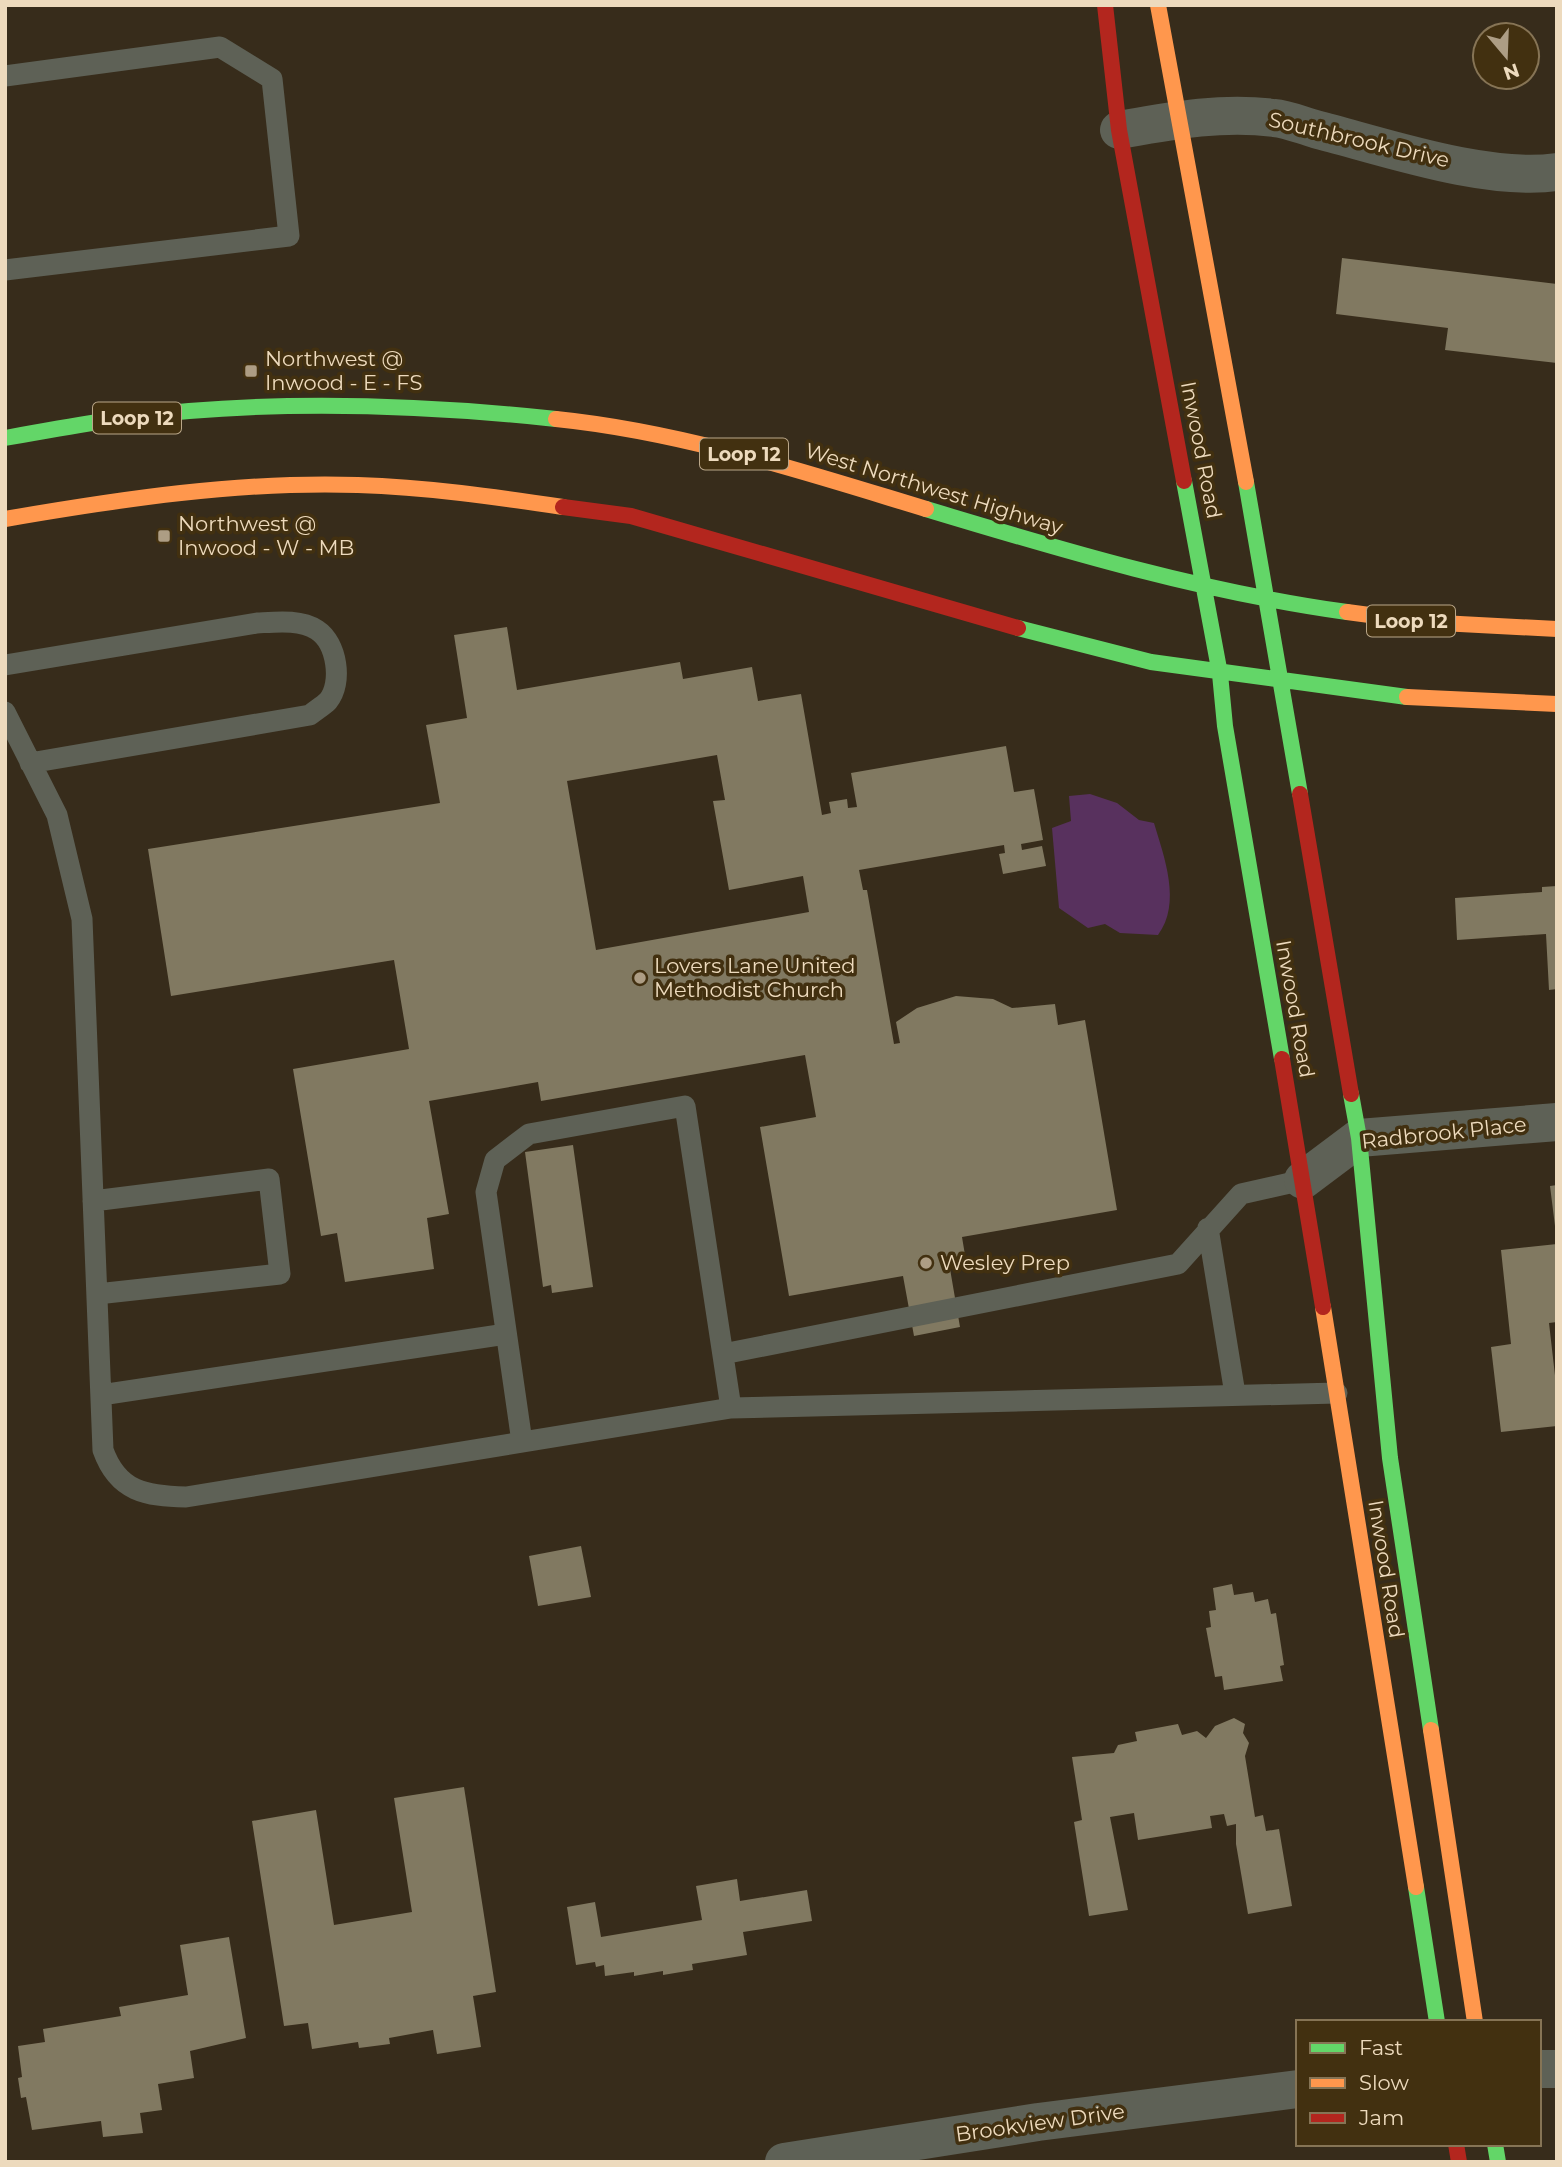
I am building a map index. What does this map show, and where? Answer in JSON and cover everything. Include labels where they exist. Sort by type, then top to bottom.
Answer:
[{"type":"main road","name":"Inwood Road","points":[[1105,5],[1119,130],[1220,674],[1226,726],[1303,1180],[1437,2020]]},
{"type":"main road","name":"Inwood Road","points":[[1158,5],[1266,601],[1359,1138],[1390,1458],[1475,2020]]},
{"type":"main road","name":"West Northwest Highway","points":[[5,438],[107,422],[224,410],[380,402],[506,412],[634,431],[744,454],[1205,589],[1266,601],[1422,622],[1557,629]]},
{"type":"main road","points":[[5,519],[118,500],[240,488],[356,485],[440,490],[631,516],[1042,635],[1151,662],[1220,674],[1419,699],[1557,704]]},
{"type":"street","name":"Southbrook Drive","points":[[1119,130],[1178,120],[1237,115],[1276,118],[1474,168],[1542,174],[1557,172]]},
{"type":"street","name":"Radbrook Place","points":[[1303,1180],[1359,1138],[1557,1122]]},
{"type":"street","name":"Brookview Drive","points":[[784,2162],[1038,2122],[1296,2089]]},
{"type":"lane","points":[[5,76],[220,47],[272,79],[289,236],[5,270]]},
{"type":"lane","points":[[5,664],[257,623],[291,622],[318,630],[333,649],[336,676],[330,699],[310,715],[30,762]]},
{"type":"lane","points":[[5,712],[57,815],[82,919],[103,1450],[110,1469],[119,1481],[153,1496],[186,1497],[731,1408],[1337,1393]]},
{"type":"lane","points":[[522,1442],[486,1192],[495,1160],[529,1134],[685,1106],[731,1408]]},
{"type":"lane","points":[[93,1201],[269,1179],[280,1274],[97,1294]]},
{"type":"lane","points":[[723,1354],[1178,1264],[1241,1194],[1303,1180]]},
{"type":"lane","points":[[1208,1228],[1236,1394]]},
{"type":"lane","points":[[101,1395],[506,1334]]},
{"type":"shaded area","points":[[1090,794],[1117,803],[1139,820],[1154,823],[1166,865],[1170,894],[1169,909],[1158,935],[1120,933],[1105,924],[1088,928],[1059,908],[1052,828],[1071,821],[1069,796]]},
{"type":"building","points":[[1342,258],[1557,284],[1557,363],[1445,350],[1448,328],[1336,314]]},
{"type":"building","name":"Lovers Lane United Methodist Church","points":[[507,627],[517,690],[680,662],[683,679],[752,667],[758,701],[801,694],[822,815],[831,813],[829,802],[847,799],[848,808],[857,807],[851,773],[1006,746],[1014,792],[1034,789],[1043,840],[1021,844],[1022,850],[1042,846],[1046,866],[1003,874],[999,854],[1005,853],[1004,845],[859,870],[863,890],[867,890],[894,1044],[900,1043],[896,1022],[917,1008],[956,996],[993,999],[1012,1008],[1055,1004],[1058,1025],[1085,1020],[1117,1210],[962,1237],[966,1261],[949,1263],[960,1327],[914,1336],[903,1276],[789,1296],[760,1127],[816,1117],[805,1055],[541,1101],[538,1082],[429,1101],[449,1214],[427,1218],[434,1269],[345,1282],[337,1233],[321,1236],[293,1069],[409,1049],[394,960],[171,996],[148,849],[440,803],[426,725],[467,718],[454,635]],"holes":[[[717,755],[725,800],[713,801],[729,890],[803,876],[809,912],[596,950],[567,781]]]},
{"type":"building","points":[[1557,886],[1557,989],[1549,990],[1546,934],[1457,940],[1455,898],[1542,892],[1542,887]]},
{"type":"building","points":[[573,1145],[593,1287],[552,1293],[551,1285],[543,1287],[525,1152]]},
{"type":"building","points":[[1557,1185],[1557,1226],[1555,1226],[1550,1186]]},
{"type":"building","points":[[1557,1244],[1557,1322],[1549,1323],[1557,1393],[1557,1426],[1501,1432],[1491,1347],[1511,1344],[1501,1250]]},
{"type":"building","points":[[581,1546],[591,1597],[538,1606],[529,1556]]},
{"type":"building","points":[[1232,1584],[1234,1595],[1253,1592],[1255,1602],[1268,1599],[1271,1614],[1276,1613],[1284,1665],[1280,1666],[1283,1681],[1224,1690],[1222,1676],[1215,1677],[1206,1628],[1211,1627],[1209,1611],[1216,1610],[1213,1588]]},
{"type":"building","points":[[1234,1718],[1245,1724],[1243,1733],[1249,1743],[1245,1756],[1255,1817],[1263,1815],[1266,1831],[1279,1829],[1292,1906],[1248,1914],[1236,1844],[1236,1824],[1227,1826],[1224,1814],[1210,1816],[1212,1828],[1138,1840],[1134,1813],[1110,1817],[1128,1910],[1089,1916],[1074,1822],[1082,1820],[1072,1757],[1114,1753],[1118,1745],[1137,1741],[1135,1732],[1178,1724],[1182,1735],[1197,1731],[1206,1738],[1215,1726]]},
{"type":"building","points":[[464,1787],[496,1992],[473,1996],[481,2047],[437,2054],[433,2030],[389,2038],[390,2044],[359,2048],[358,2042],[312,2049],[308,2023],[284,2026],[252,1821],[316,1810],[334,1925],[412,1912],[394,1798]]},
{"type":"building","points":[[737,1879],[740,1901],[807,1890],[812,1921],[743,1932],[747,1955],[692,1964],[693,1970],[663,1975],[663,1971],[634,1976],[634,1972],[605,1976],[604,1965],[596,1967],[595,1962],[576,1965],[567,1907],[595,1902],[601,1937],[702,1920],[696,1886]]},
{"type":"building","points":[[229,1937],[246,2038],[190,2051],[194,2078],[158,2084],[162,2110],[140,2113],[143,2133],[103,2137],[101,2121],[32,2130],[26,2097],[21,2098],[18,2078],[22,2077],[18,2046],[45,2042],[43,2029],[121,2016],[119,2007],[188,1995],[180,1945]]},
{"type":"traffic: fast","points":[[5,438],[143,416],[281,406],[419,408],[556,419]]},
{"type":"traffic: fast","points":[[1184,481],[1220,674],[1225,726],[1282,1059]]},
{"type":"traffic: fast","points":[[1246,482],[1300,794]]},
{"type":"traffic: fast","points":[[926,509],[1082,555],[1187,582],[1347,612]]},
{"type":"traffic: fast","points":[[1018,628],[1151,662],[1407,697]]},
{"type":"traffic: fast","points":[[1351,1094],[1359,1138],[1390,1458],[1431,1730]]},
{"type":"traffic: fast","points":[[1416,1887],[1437,2020]]},
{"type":"traffic: fast","points":[[1495,2146],[1498,2162]]},
{"type":"traffic: slow","points":[[1158,5],[1246,482]]},
{"type":"traffic: slow","points":[[556,419],[697,443],[926,509]]},
{"type":"traffic: slow","points":[[5,519],[181,493],[314,484],[410,488],[563,507]]},
{"type":"traffic: slow","points":[[1347,612],[1422,622],[1557,629]]},
{"type":"traffic: slow","points":[[1407,697],[1557,704]]},
{"type":"traffic: slow","points":[[1323,1307],[1416,1887]]},
{"type":"traffic: slow","points":[[1431,1730],[1475,2020]]},
{"type":"traffic: jam","points":[[1105,5],[1119,130],[1184,481]]},
{"type":"traffic: jam","points":[[563,507],[631,516],[1018,628]]},
{"type":"traffic: jam","points":[[1300,794],[1351,1094]]},
{"type":"traffic: jam","points":[[1282,1059],[1323,1307]]},
{"type":"traffic: jam","points":[[1456,2146],[1459,2162]]},
{"type":"place","name":"Northwest @ Inwood - E - FS","points":[[251,371]]},
{"type":"place","name":"Northwest @ Inwood - W - MB","points":[[164,536]]},
{"type":"place","name":"Lovers Lane United Methodist Church","points":[[640,978]]},
{"type":"place","name":"Wesley Prep","points":[[926,1263]]}]
